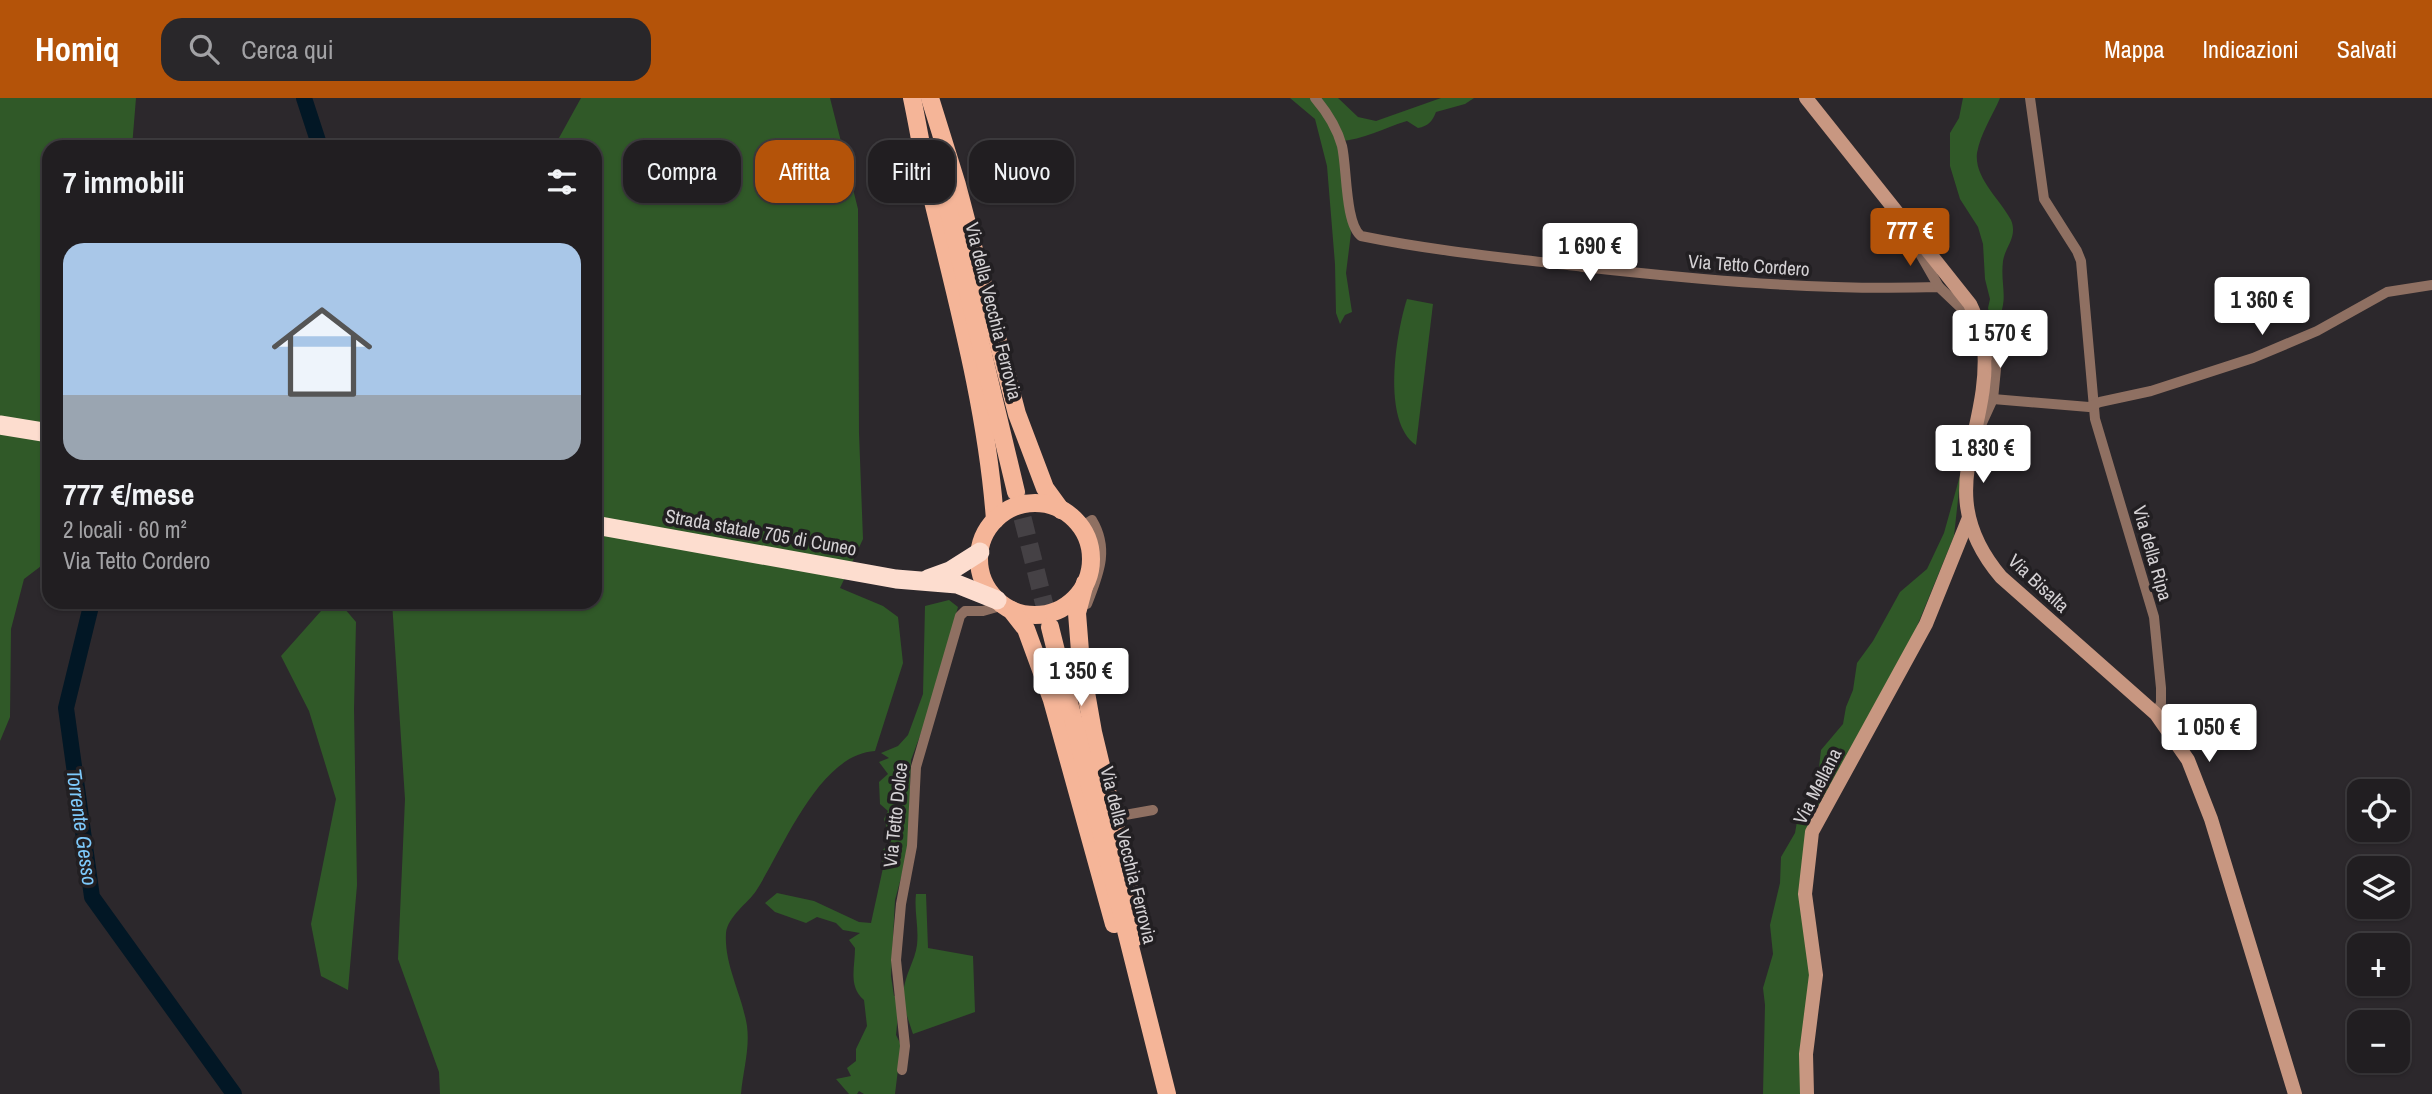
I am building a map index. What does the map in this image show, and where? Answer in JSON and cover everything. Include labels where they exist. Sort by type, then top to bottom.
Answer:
[{"type":"highway","points":[[0,425],[42,432]]},
{"type":"highway","name":"Strada statale 705 di Cuneo","points":[[602,527],[896,579],[957,584],[1004,605]]},
{"type":"highway","points":[[919,582],[943,575],[980,552]]},
{"type":"main road","points":[[912,98],[931,193],[976,377],[992,468],[995,520]]},
{"type":"main road","name":"Via della Vecchia Ferrovia","points":[[921,98],[1016,492]]},
{"type":"main road","points":[[930,98],[957,185],[1017,414],[1045,488],[1061,510],[1080,527],[1088,542],[1091,559],[1077,613],[1081,664],[1093,732],[1135,920],[1139,982]]},
{"type":"main road","points":[[1061,510],[1044,504],[1026,504],[1009,510],[995,520],[986,532],[980,552],[982,578],[1026,629],[1041,668],[1070,765],[1105,901],[1139,982]]},
{"type":"main road","points":[[1004,605],[1028,614],[1054,611],[1069,603],[1085,583]]},
{"type":"main road","name":"Via della Vecchia Ferrovia","points":[[1050,627],[1167,1094]]},
{"type":"street","name":"Via Tetto Cordero","points":[[1315,98],[1326,110],[1342,145],[1352,219],[1355,232],[1361,236],[1497,257],[1728,283],[1850,289],[1939,287]]},
{"type":"street","name":"Via Bisalta","points":[[1806,98],[1961,290],[1979,324],[1984,344],[1980,394],[1965,480],[1968,519],[1979,548],[2001,577],[2156,714],[2176,740],[2200,784],[2295,1094]]},
{"type":"street","name":"Via della Ripa","points":[[2030,98],[2044,199],[2081,261],[2095,419],[2154,618],[2161,688],[2161,703],[2156,714]]},
{"type":"street","points":[[1914,235],[1919,252],[1939,287],[1967,316],[1979,324]]},
{"type":"street","points":[[1993,399],[2089,408],[2253,358],[2317,331],[2387,292],[2432,285]]},
{"type":"street","points":[[1972,442],[1993,399],[1997,359],[1984,344]]},
{"type":"street","name":"Via Mellana","points":[[1807,1094],[1806,1054],[1816,975],[1805,894],[1812,832],[1926,624],[1968,519]]},
{"type":"street","points":[[1080,527],[1092,520],[1101,543],[1100,573],[1087,603],[1084,628],[1092,687],[1117,803],[1125,815],[1153,810]]},
{"type":"street","name":"Via Tetto Dolce","points":[[902,1070],[905,1046],[896,960],[901,904],[912,846],[916,767],[960,616],[965,611],[983,611],[1004,605]]},
{"type":"green space","points":[[0,98],[136,98],[133,140],[42,140],[42,565],[24,579],[11,629],[10,717],[0,741]]},
{"type":"green space","points":[[581,98],[830,98],[841,140],[755,140],[755,203],[854,203],[854,193],[858,209],[859,433],[863,539],[840,588],[883,606],[898,617],[903,663],[875,751],[855,756],[837,768],[820,786],[805,806],[756,891],[734,915],[728,927],[726,945],[730,968],[745,1014],[748,1035],[741,1094],[440,1094],[439,1072],[398,959],[405,799],[392,609],[602,609],[602,140],[558,140]]},
{"type":"green space","points":[[1290,98],[1338,98],[1358,117],[1376,121],[1441,98],[1474,98],[1465,104],[1436,112],[1429,123],[1418,128],[1407,121],[1365,136],[1339,141],[1351,233],[1346,273],[1352,312],[1345,315],[1340,324],[1336,313],[1327,166],[1315,119]]},
{"type":"green space","points":[[1963,98],[2000,98],[1977,153],[1977,162],[1984,180],[2007,212],[2013,226],[2003,261],[2003,307],[1996,324],[1992,324],[1988,308],[1990,299],[1985,279],[1983,244],[1978,227],[1960,199],[1950,166],[1950,133],[1959,118]]},
{"type":"green space","points":[[1407,299],[1433,304],[1416,445],[1405,434],[1398,417],[1395,398],[1396,354]]},
{"type":"green space","points":[[1961,472],[1954,536],[1913,636],[1810,821],[1805,841],[1813,975],[1803,1094],[1763,1094],[1763,988],[1773,954],[1770,925],[1780,883],[1781,857],[1795,833],[1798,816],[1817,785],[1821,750],[1843,724],[1853,690],[1857,663],[1873,641],[1900,592],[1927,569],[1944,533]]},
{"type":"green space","points":[[949,600],[958,607],[925,722],[911,760],[908,852],[895,900],[891,976],[894,996],[903,994],[917,945],[916,894],[926,894],[928,948],[973,956],[975,1012],[913,1034],[906,1013],[898,1015],[896,1035],[901,1045],[895,1094],[864,1094],[859,1091],[857,1094],[849,1094],[836,1079],[851,1076],[847,1068],[856,1061],[856,1049],[867,1026],[864,1000],[854,983],[855,948],[849,940],[860,933],[843,930],[836,923],[817,917],[806,923],[775,912],[765,903],[777,893],[814,901],[859,922],[871,923],[883,868],[882,861],[885,857],[883,850],[891,840],[884,819],[888,811],[880,804],[879,782],[888,774],[879,762],[889,758],[881,753],[898,746],[908,735],[923,694],[925,606]]},
{"type":"green space","points":[[323,609],[345,609],[356,622],[354,709],[357,885],[348,990],[321,976],[311,924],[336,799],[309,711],[281,656]]},
{"type":"waterway","name":"Torrente Gesso","points":[[304,98],[318,140]]},
{"type":"waterway","name":"Torrente Gesso","points":[[90,609],[66,708],[92,897],[234,1094]]},
{"type":"tunnel","points":[[1016,492],[1050,627]]}]
